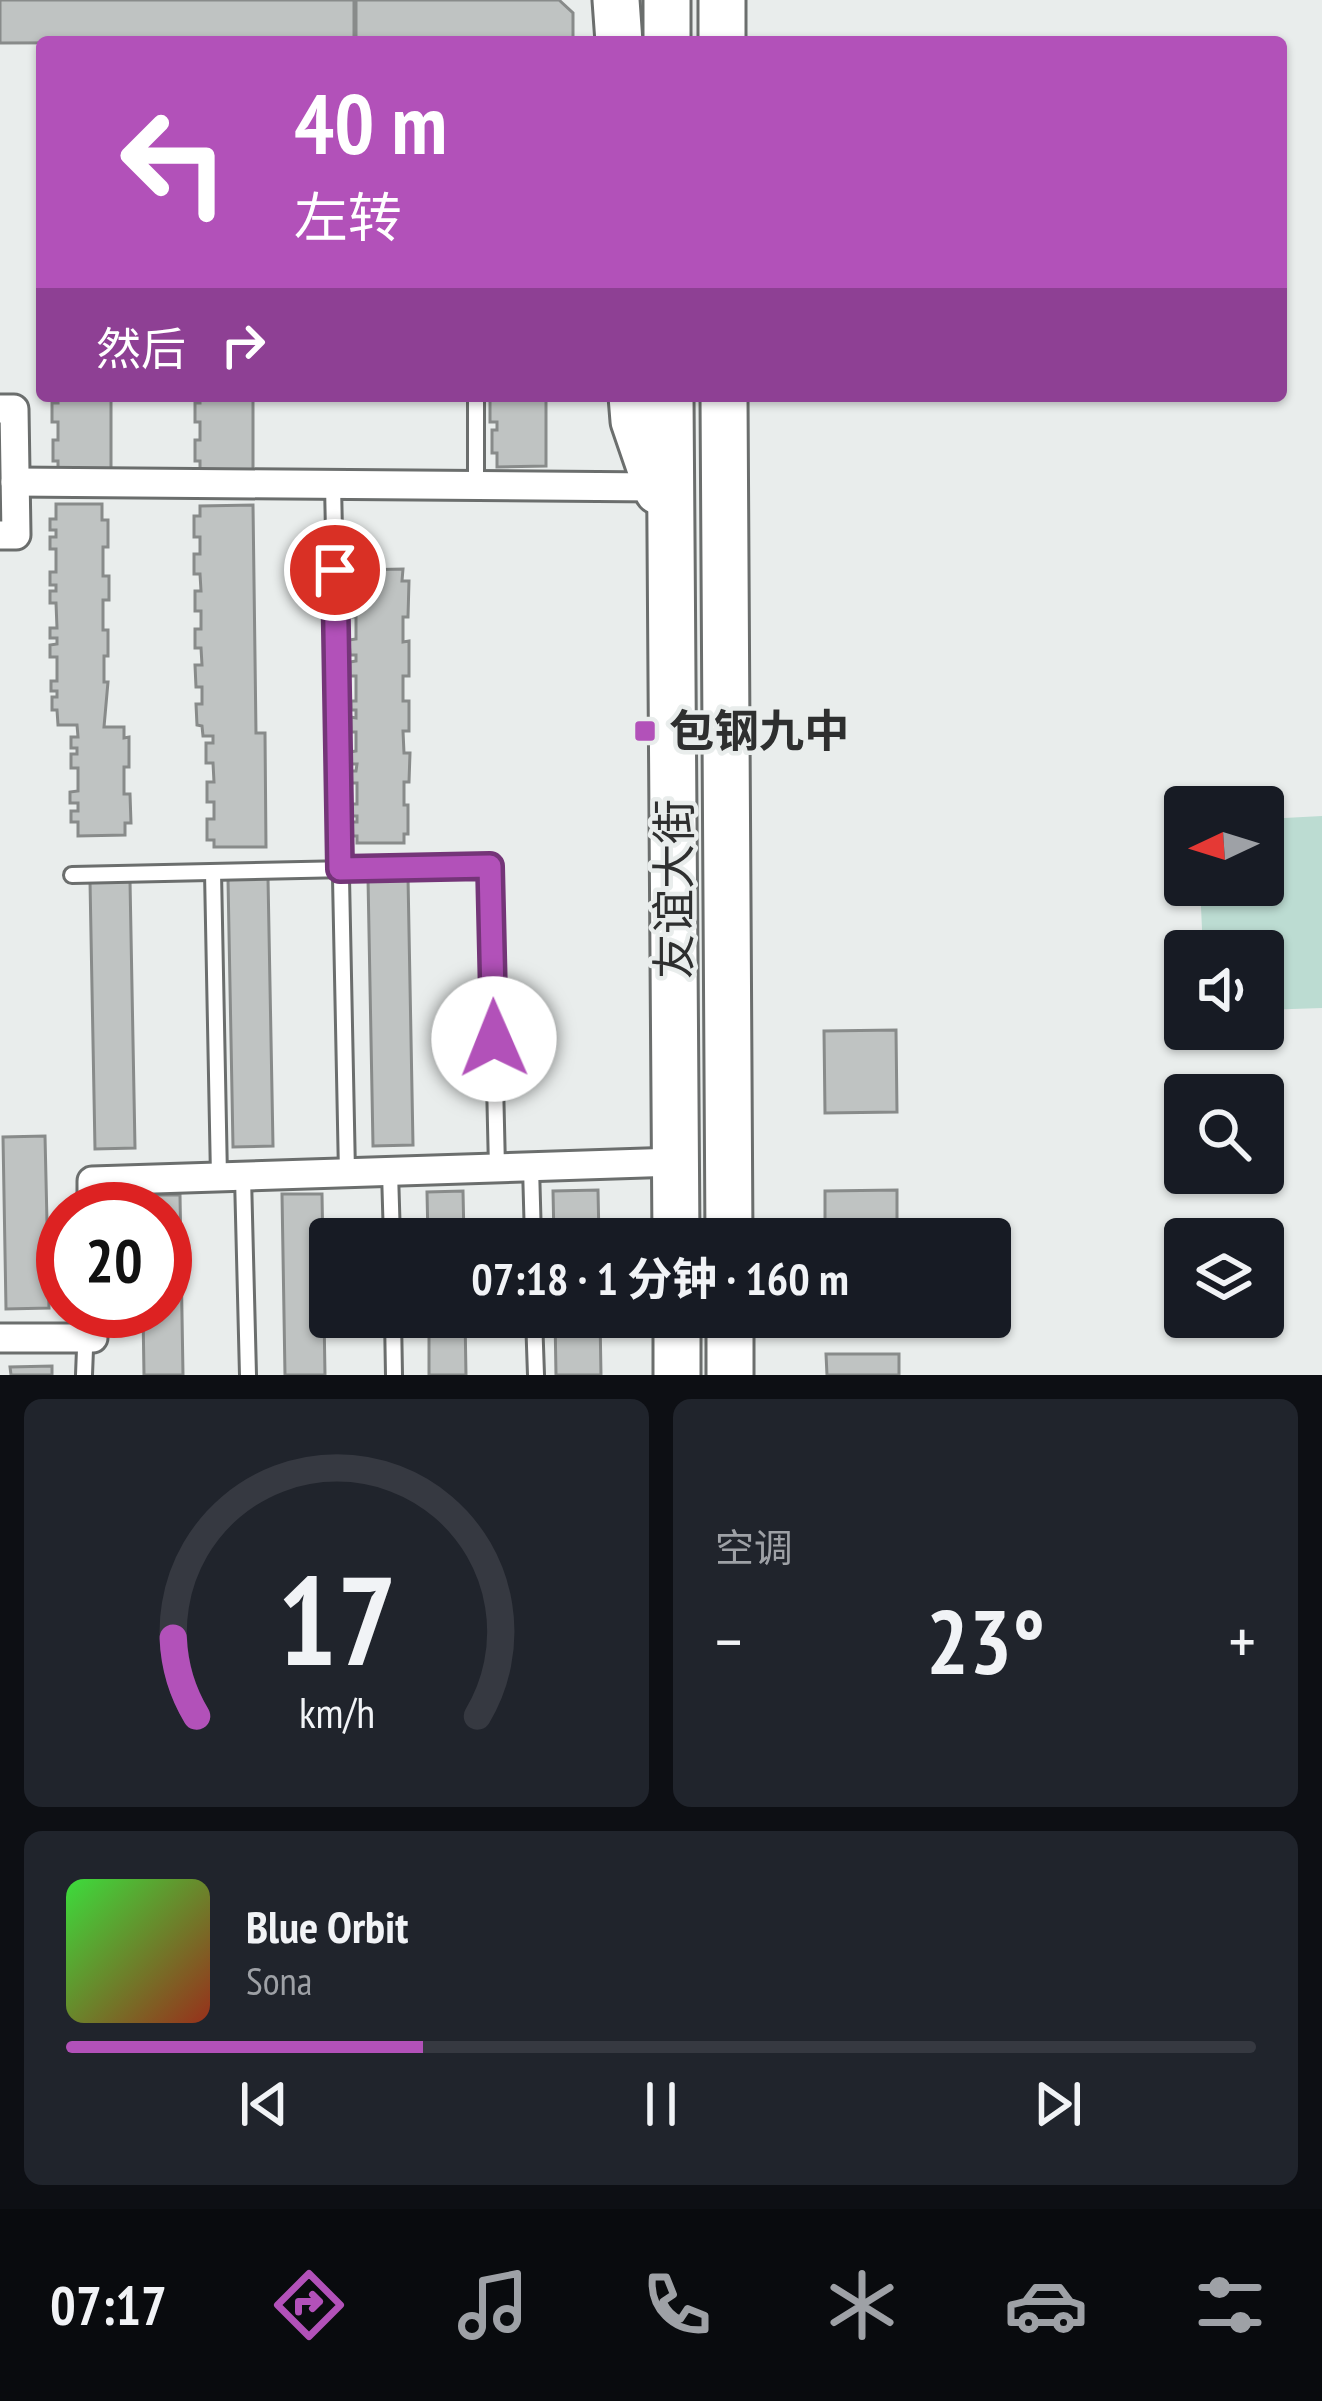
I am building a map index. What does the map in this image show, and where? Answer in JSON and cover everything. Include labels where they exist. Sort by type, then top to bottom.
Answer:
[{"type":"main road","points":[[616,0],[619,36]]},
{"type":"main road","points":[[667,0],[667,36]]},
{"type":"main road","points":[[722,0],[722,36]]},
{"type":"main road","points":[[632,402],[634,421],[664,507]]},
{"type":"main road","name":"友谊大街","points":[[670,402],[664,507],[676,1218]]},
{"type":"main road","name":"友谊大街","points":[[724,402],[729,1218]]},
{"type":"main road","points":[[677,1338],[677,1375]]},
{"type":"main road","points":[[730,1338],[730,1375]]},
{"type":"street","points":[[0,409],[14,409],[16,535],[0,535]]},
{"type":"street","points":[[15,482],[476,485],[664,507]]},
{"type":"street","points":[[92,1182],[676,1162]]},
{"type":"street","points":[[0,1339],[36,1333]]},
{"type":"lane","points":[[476,402],[476,485]]},
{"type":"lane","points":[[333,484],[347,1173]]},
{"type":"lane","points":[[72,874],[490,866],[497,1168]]},
{"type":"lane","points":[[213,872],[248,1375]]},
{"type":"lane","points":[[531,1167],[532,1218]]},
{"type":"lane","points":[[390,1172],[391,1218]]},
{"type":"lane","points":[[84,1375],[89,1338]]},
{"type":"lane","points":[[393,1338],[394,1375]]},
{"type":"lane","points":[[535,1338],[536,1375]]},
{"type":"green space","points":[[1322,816],[1322,1008],[1284,1009],[1284,930],[1202,930],[1201,906],[1284,906],[1284,818]]},
{"type":"building","points":[[0,0],[354,0],[354,36],[36,36],[36,43],[0,43]]},
{"type":"building","points":[[356,0],[559,0],[573,13],[573,36],[356,36]]},
{"type":"building","points":[[111,402],[111,471],[58,471],[53,440],[58,440],[58,422],[52,422],[52,403]]},
{"type":"building","points":[[253,402],[253,471],[200,471],[200,461],[195,461],[200,422],[195,422],[195,403]]},
{"type":"building","points":[[490,402],[546,402],[546,466],[497,467],[492,430],[497,430],[497,422],[490,422]]},
{"type":"building","points":[[56,504],[102,504],[102,520],[108,520],[108,547],[103,547],[103,576],[109,576],[109,600],[103,600],[103,630],[108,630],[104,727],[124,727],[124,738],[129,737],[124,794],[130,794],[131,823],[125,823],[125,835],[78,836],[78,822],[71,822],[71,811],[78,811],[78,803],[70,803],[70,792],[78,791],[78,768],[71,768],[71,754],[77,754],[77,748],[71,748],[71,737],[78,737],[77,725],[58,725],[57,710],[52,710],[57,691],[51,691],[51,681],[57,681],[57,657],[50,657],[50,645],[57,644],[57,638],[50,638],[50,628],[57,628],[56,603],[50,603],[50,591],[56,591],[56,585],[50,585],[50,572],[56,572],[56,549],[50,549],[50,537],[56,537],[56,530],[50,530],[50,519],[56,519]]},
{"type":"building","points":[[253,505],[256,733],[265,733],[266,847],[214,847],[214,840],[207,840],[207,819],[214,819],[214,802],[207,802],[207,782],[214,782],[213,763],[206,763],[206,743],[213,743],[213,736],[203,736],[202,726],[197,725],[196,704],[202,704],[202,687],[196,687],[195,665],[202,665],[201,648],[195,648],[201,611],[195,611],[195,591],[201,591],[200,574],[194,574],[200,537],[194,537],[194,516],[200,516],[200,506]]},
{"type":"building","points":[[403,569],[402,581],[409,581],[408,617],[403,617],[403,642],[409,641],[409,676],[403,676],[403,701],[409,701],[409,731],[403,731],[404,753],[410,753],[409,782],[404,782],[408,834],[404,834],[404,843],[357,843],[357,836],[352,836],[357,816],[352,816],[352,804],[357,804],[357,783],[350,783],[350,771],[356,771],[357,764],[350,764],[350,752],[356,751],[351,717],[356,718],[356,710],[351,710],[351,701],[356,701],[356,676],[350,676],[350,662],[356,661],[356,655],[350,655],[349,640],[356,639],[356,617],[350,617],[350,603],[356,603],[356,597],[349,597],[348,582],[355,582],[355,570]]},
{"type":"building","points":[[408,877],[413,1145],[373,1146],[368,878]]},
{"type":"building","points":[[268,878],[273,1146],[233,1147],[228,879]]},
{"type":"building","points":[[90,881],[130,881],[135,1148],[95,1149]]},
{"type":"building","points":[[896,1030],[897,1112],[825,1113],[824,1031]]},
{"type":"building","points":[[45,1136],[46,1182],[36,1182],[36,1308],[6,1309],[3,1137]]},
{"type":"building","points":[[598,1190],[599,1218],[554,1218],[553,1191]]},
{"type":"building","points":[[897,1190],[897,1218],[825,1218],[825,1191]]},
{"type":"building","points":[[463,1191],[464,1218],[428,1218],[427,1192]]},
{"type":"building","points":[[282,1194],[322,1194],[322,1218],[309,1218],[309,1338],[324,1338],[325,1375],[285,1375]]},
{"type":"building","points":[[143,1338],[182,1338],[183,1375],[144,1375]]},
{"type":"building","points":[[429,1338],[465,1338],[466,1375],[429,1375]]},
{"type":"building","points":[[555,1338],[600,1338],[601,1375],[556,1375]]},
{"type":"building","points":[[826,1354],[899,1354],[899,1375],[827,1375]]},
{"type":"building","points":[[52,1366],[52,1375],[11,1375],[10,1367]]},
{"type":"place","name":"包钢九中","points":[[645,731]]},
{"type":"route","points":[[335,570],[340,869],[490,866],[494,1039]]}]
